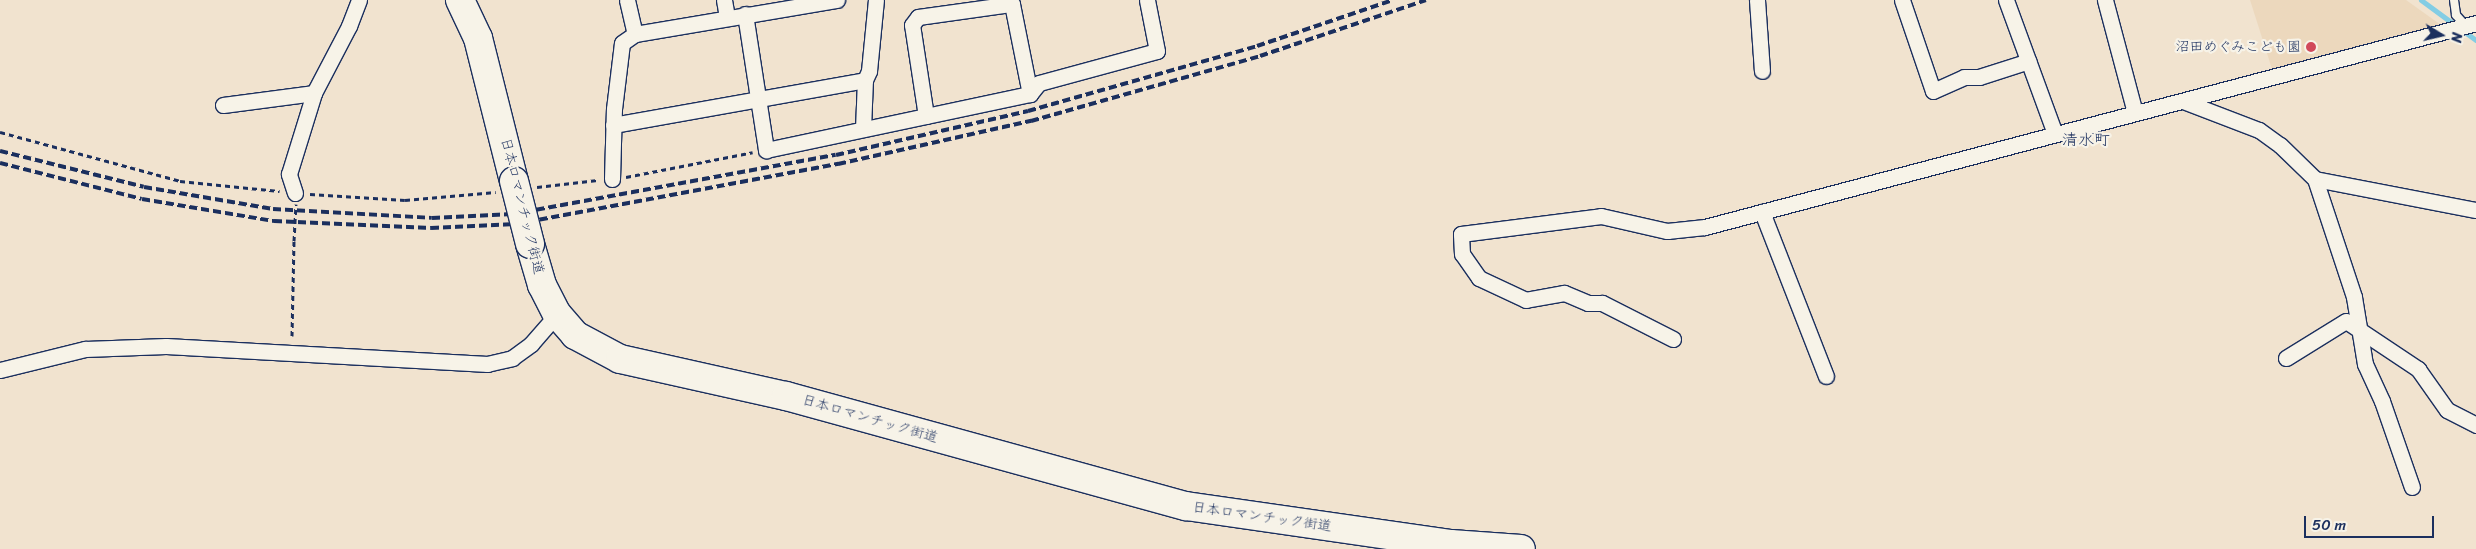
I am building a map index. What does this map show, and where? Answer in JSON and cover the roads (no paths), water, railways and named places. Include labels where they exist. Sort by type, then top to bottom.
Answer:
[{"type":"highway","name":"日本ロマンチック街道","points":[[460,0],[478,38],[514,187],[542,285],[557,314],[575,335],[620,358],[786,396],[1186,506],[1450,544],[1521,549]]},
{"type":"street","points":[[296,198],[289,174],[314,93],[349,26],[359,0]]},
{"type":"street","points":[[627,0],[635,34]]},
{"type":"street","points":[[724,0],[727,17]]},
{"type":"street","points":[[612,179],[614,125],[622,43],[635,34],[837,0]]},
{"type":"street","points":[[863,129],[865,80],[869,71],[876,0]]},
{"type":"street","points":[[745,14],[766,150],[1030,94],[1040,83],[1157,51],[1147,0]]},
{"type":"street","points":[[1757,0],[1762,71]]},
{"type":"street","points":[[1902,0],[1934,91],[1964,78],[1979,77],[2028,62]]},
{"type":"street","points":[[2006,0],[2055,134]]},
{"type":"street","points":[[2105,0],[2135,113]]},
{"type":"street","points":[[926,116],[912,25],[918,17],[1012,4],[1030,94]]},
{"type":"street","points":[[1673,339],[1602,303],[1588,303],[1564,293],[1526,300],[1479,278],[1462,254],[1461,234],[1601,216],[1667,231],[1705,227],[2464,26]]},
{"type":"street","points":[[614,125],[758,97],[865,80]]},
{"type":"street","points":[[223,105],[314,93]]},
{"type":"street","points":[[2183,101],[2259,130],[2280,145],[2316,179],[2354,297],[2365,364],[2382,401],[2412,487]]},
{"type":"street","points":[[2316,179],[2476,210]]},
{"type":"street","points":[[1762,212],[1826,376]]},
{"type":"street","points":[[0,370],[85,349],[166,346],[487,364],[512,358],[531,344],[557,314]]},
{"type":"street","points":[[2286,358],[2346,321],[2358,327],[2418,369],[2447,410],[2476,425]]},
{"type":"lane","points":[[2454,0],[2456,15],[2464,26]]},
{"type":"waterway","points":[[2421,0],[2455,25]]},
{"type":"waterway","points":[[2462,30],[2476,40]]},
{"type":"railway","points":[[0,151],[144,187],[273,209],[432,218],[513,214],[836,155],[1028,111],[1257,46],[1393,0]]},
{"type":"railway","points":[[0,163],[142,199],[274,221],[431,228],[516,224],[838,164],[1031,121],[1260,56],[1426,0]]},
{"type":"place","name":"沼田めぐみこども園","points":[[2311,47]]},
{"type":"district","name":"清水町","points":[[2086,140]]}]
